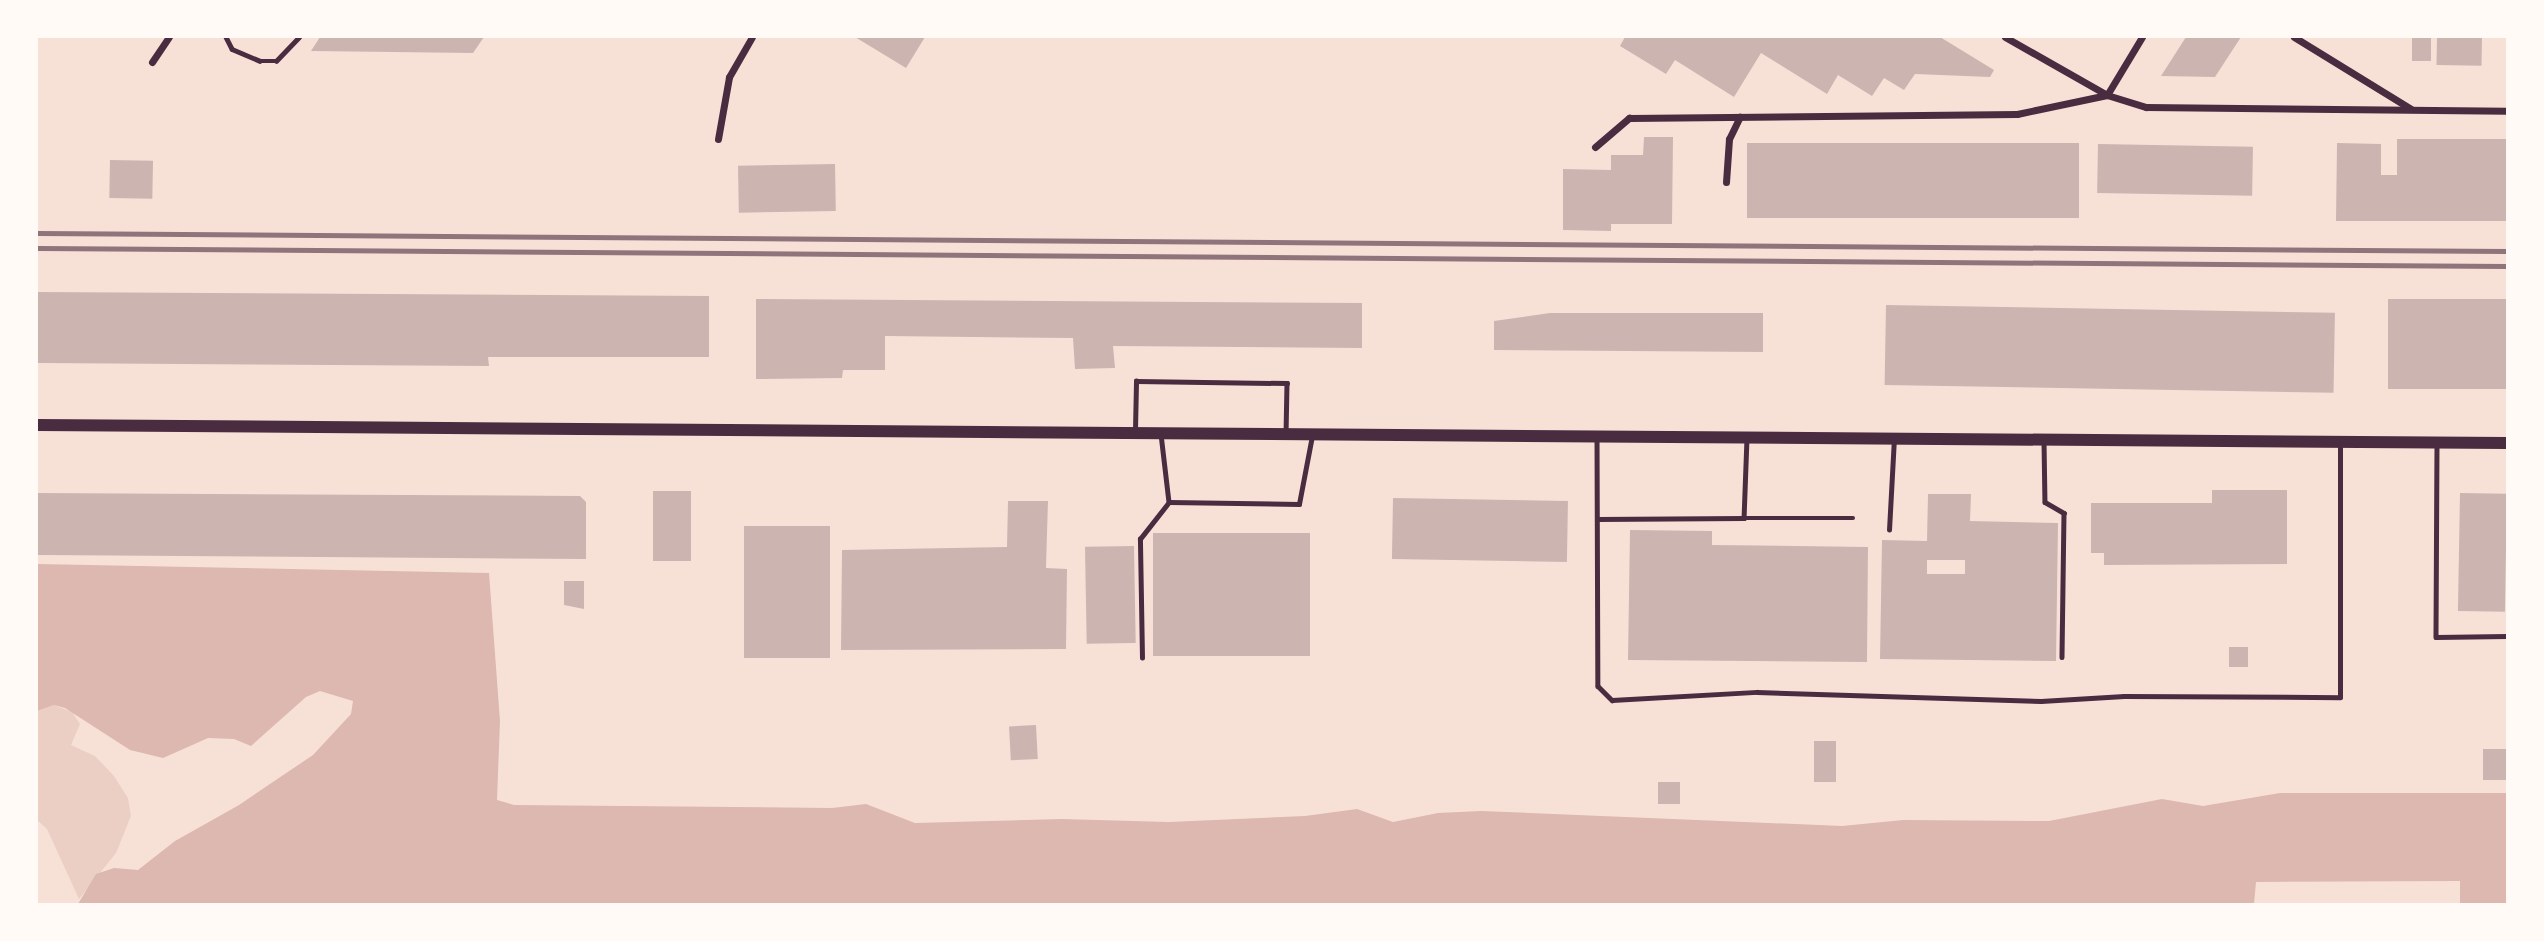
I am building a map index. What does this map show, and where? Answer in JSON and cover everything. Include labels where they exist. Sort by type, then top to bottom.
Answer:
[{"type":"main road","points":[[37,425],[2507,443]]},
{"type":"street","points":[[152,62],[169,37]]},
{"type":"street","points":[[719,139],[729,77],[752,37]]},
{"type":"street","points":[[2005,37],[2107,96],[2146,107],[2507,111]]},
{"type":"street","points":[[1595,147],[1629,118],[2017,114],[2107,96],[2142,37]]},
{"type":"street","points":[[2294,37],[2412,109]]},
{"type":"street","points":[[1726,182],[1729,139],[1740,116]]},
{"type":"lane","points":[[226,37],[232,50],[260,61],[276,61],[299,37]]},
{"type":"lane","points":[[1135,433],[1136,381],[1287,383],[1286,434]]},
{"type":"lane","points":[[1142,658],[1140,539],[1169,502],[1161,433]]},
{"type":"lane","points":[[1169,502],[1299,504],[1312,434]]},
{"type":"lane","points":[[1597,436],[1598,686],[1612,700],[1756,692],[2041,701],[2150,696],[2340,697],[2340,441]]},
{"type":"lane","points":[[1744,518],[1747,437]]},
{"type":"lane","points":[[1889,530],[1894,438]]},
{"type":"lane","points":[[2044,440],[2045,502],[2064,513],[2062,657]]},
{"type":"lane","points":[[2437,443],[2436,637],[2507,636]]},
{"type":"lane","points":[[1597,519],[1853,518]]},
{"type":"shaded area","points":[[37,564],[489,573],[500,721],[497,800],[514,805],[832,808],[866,804],[915,823],[1062,819],[1169,822],[1305,816],[1357,809],[1393,822],[1438,813],[1481,811],[1842,826],[1903,820],[2049,821],[2162,799],[2203,806],[2280,793],[2507,793],[2507,904],[2460,904],[2460,881],[2256,882],[2254,904],[78,904],[96,874],[114,868],[138,870],[175,841],[239,805],[313,755],[351,714],[353,701],[320,691],[306,697],[251,746],[234,739],[208,738],[163,758],[130,750],[65,708],[54,705],[37,711]]},
{"type":"shaded area","points":[[54,705],[72,712],[80,724],[71,745],[95,756],[114,776],[128,798],[131,816],[116,853],[79,899],[47,829],[37,820],[37,711]]},
{"type":"building","points":[[320,37],[484,37],[473,53],[311,51]]},
{"type":"building","points":[[855,37],[925,37],[906,68]]},
{"type":"building","points":[[1625,37],[1940,37],[1994,70],[1990,77],[1915,74],[1904,90],[1884,78],[1872,96],[1838,75],[1827,94],[1761,53],[1734,97],[1675,60],[1666,74],[1620,46]]},
{"type":"building","points":[[2186,37],[2241,37],[2215,77],[2161,76]]},
{"type":"building","points":[[2412,37],[2431,37],[2431,61],[2412,61]]},
{"type":"building","points":[[2437,37],[2482,38],[2482,66],[2437,65]]},
{"type":"building","points":[[1644,137],[1673,137],[1672,224],[1611,224],[1611,231],[1563,230],[1563,169],[1611,170],[1611,155],[1643,155]]},
{"type":"building","points":[[2397,139],[2507,139],[2507,221],[2336,221],[2337,143],[2381,144],[2381,175],[2397,175]]},
{"type":"building","points":[[1747,143],[2079,143],[2079,218],[1747,218]]},
{"type":"building","points":[[2098,144],[2253,147],[2252,196],[2097,193]]},
{"type":"building","points":[[110,160],[153,161],[152,199],[109,198]]},
{"type":"building","points":[[835,164],[836,211],[739,213],[738,166]]},
{"type":"building","points":[[37,292],[709,296],[709,357],[488,357],[489,366],[37,363]]},
{"type":"building","points":[[756,299],[1362,303],[1362,348],[1113,346],[1115,368],[1075,369],[1073,338],[885,336],[885,370],[843,370],[842,378],[756,379]]},
{"type":"building","points":[[2388,299],[2507,299],[2507,389],[2388,389]]},
{"type":"building","points":[[1886,305],[2335,313],[2334,393],[1885,385]]},
{"type":"building","points":[[1550,313],[1763,313],[1763,352],[1494,350],[1494,321]]},
{"type":"building","points":[[2212,490],[2287,490],[2287,564],[2104,565],[2104,553],[2091,553],[2091,503],[2212,503]]},
{"type":"building","points":[[653,491],[691,491],[691,561],[653,561]]},
{"type":"building","points":[[37,493],[580,496],[586,502],[586,559],[37,555]]},
{"type":"building","points":[[2460,493],[2507,494],[2505,612],[2458,611]]},
{"type":"building","points":[[1928,494],[1971,494],[1970,521],[2058,523],[2056,661],[1880,659],[1882,540],[1927,541]],"holes":[[[1927,560],[1965,560],[1965,574],[1927,574]]]},
{"type":"building","points":[[1393,498],[1568,501],[1567,562],[1392,559]]},
{"type":"building","points":[[1008,501],[1048,501],[1046,568],[1067,569],[1066,649],[841,650],[842,550],[1007,547]]},
{"type":"building","points":[[744,526],[830,526],[830,658],[744,658]]},
{"type":"building","points":[[1630,530],[1712,531],[1712,545],[1868,547],[1867,662],[1628,660]]},
{"type":"building","points":[[1153,533],[1310,533],[1310,656],[1153,656]]},
{"type":"building","points":[[1134,546],[1136,643],[1087,644],[1085,547]]},
{"type":"building","points":[[564,581],[584,581],[584,609],[564,605]]},
{"type":"building","points":[[2229,647],[2248,647],[2248,667],[2229,667]]},
{"type":"building","points":[[1036,725],[1038,759],[1011,760],[1009,726]]},
{"type":"building","points":[[1814,741],[1836,741],[1836,782],[1814,782]]},
{"type":"building","points":[[2483,749],[2507,749],[2507,780],[2483,780]]},
{"type":"building","points":[[1658,782],[1680,782],[1680,804],[1658,804]]},
{"type":"railway","points":[[37,233],[2507,251]]},
{"type":"railway","points":[[37,248],[2507,266]]}]
